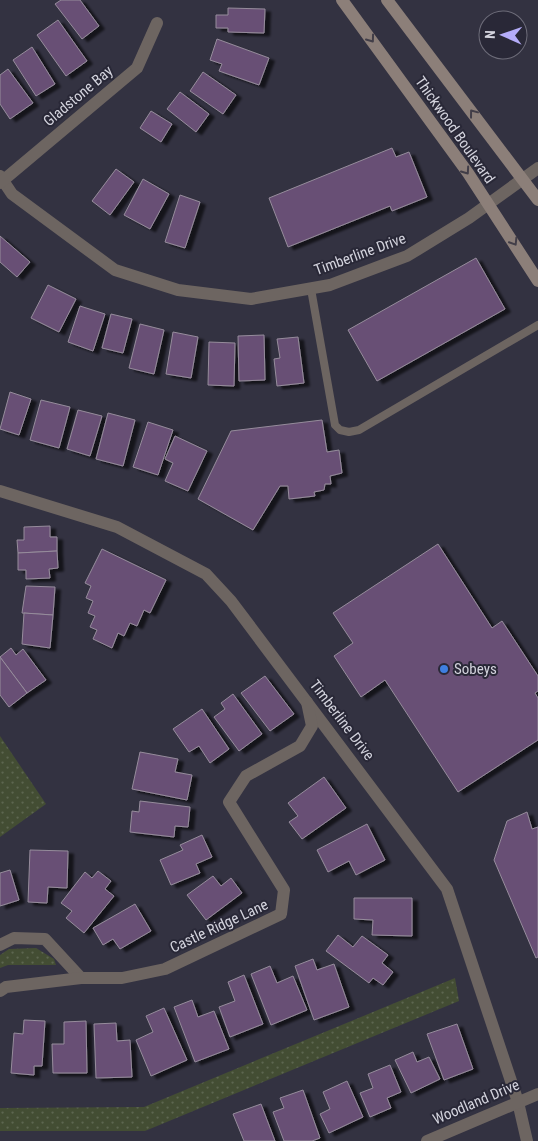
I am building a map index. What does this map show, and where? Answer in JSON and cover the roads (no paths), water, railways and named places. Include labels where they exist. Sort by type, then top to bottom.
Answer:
[{"type":"main road","name":"Thickwood Boulevard","points":[[342,0],[468,173],[538,281]]},
{"type":"main road","name":"Thickwood Boulevard","points":[[387,0],[538,200]]},
{"type":"street","name":"Gladstone Bay","points":[[1,180],[137,68],[157,22]]},
{"type":"street","name":"Timberline Drive","points":[[1,180],[12,194],[115,270],[178,290],[251,299],[330,285],[407,256],[488,205],[538,168]]},
{"type":"street","name":"Timberline Drive","points":[[0,492],[117,527],[206,574],[231,601],[447,889],[518,1102],[527,1141]]},
{"type":"street","name":"Castle Ridge Lane","points":[[0,991],[6,987],[81,978],[122,978],[165,969],[282,914],[284,890],[229,802],[246,776],[300,746],[312,726],[307,700]]},
{"type":"street","points":[[0,944],[14,938],[45,939],[81,978]]},
{"type":"street","name":"Woodland Drive","points":[[426,1141],[538,1094]]},
{"type":"lane","points":[[311,289],[336,425],[340,430],[349,432],[359,430],[538,325]]},
{"type":"place","name":"Sobeys","points":[[444,669]]}]
